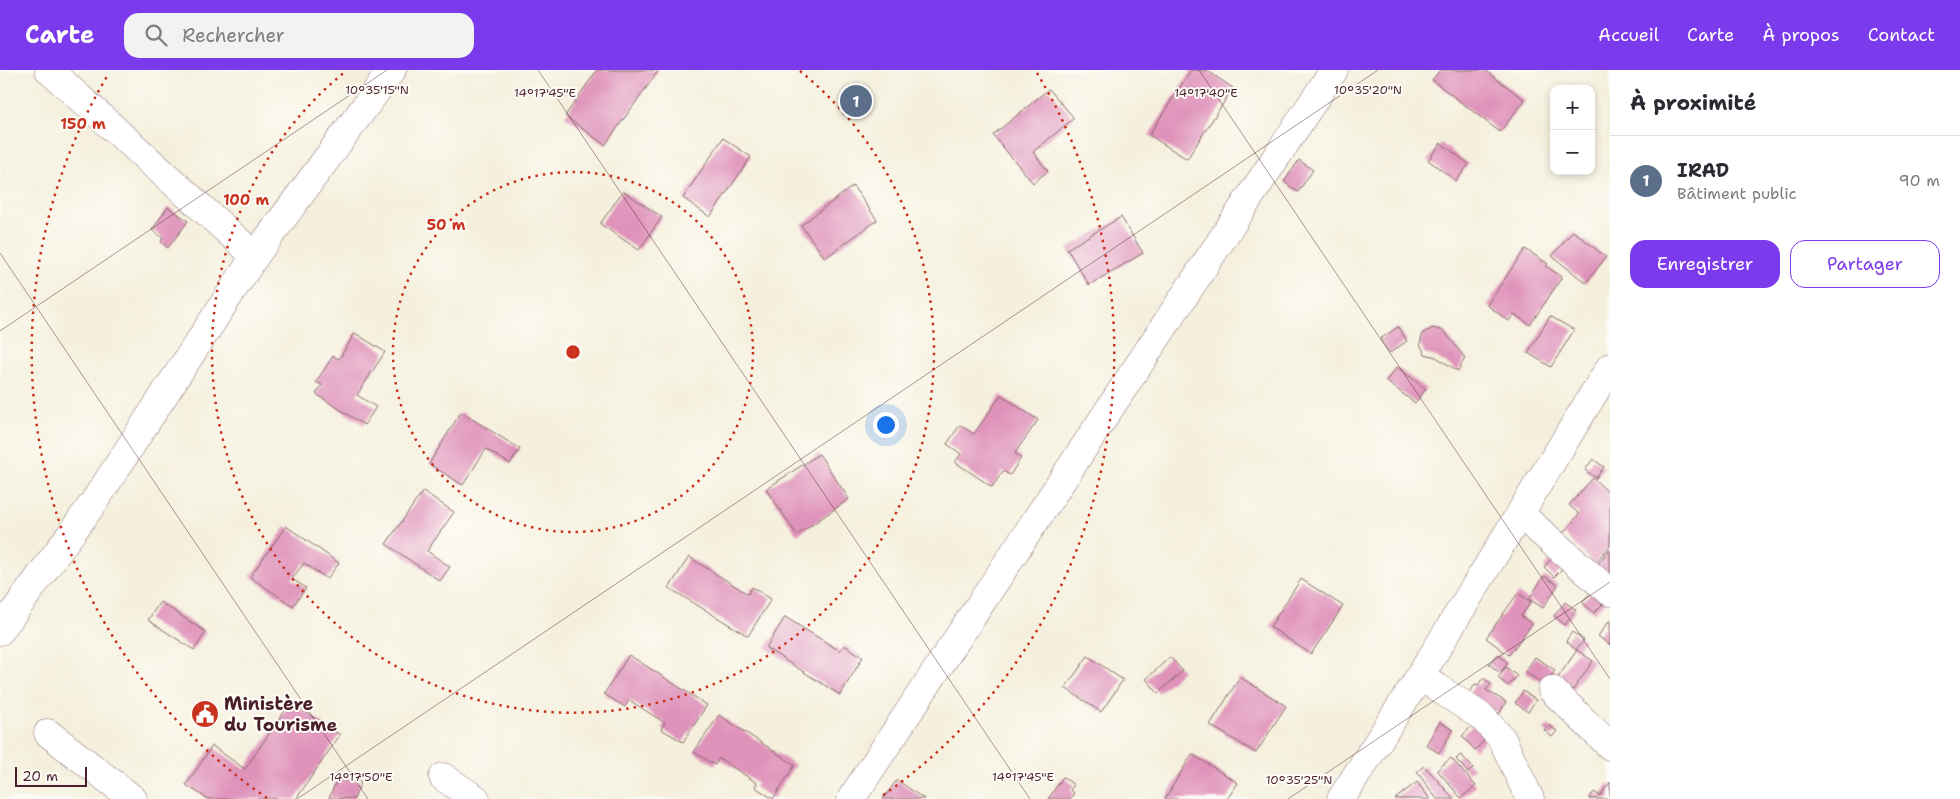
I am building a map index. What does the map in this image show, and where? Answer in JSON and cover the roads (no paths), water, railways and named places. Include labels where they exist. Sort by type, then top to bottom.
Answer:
[{"type":"street","points":[[49,70],[255,256]]},
{"type":"street","points":[[0,631],[94,502],[255,256],[392,70]]},
{"type":"street","points":[[851,799],[1334,70]]},
{"type":"street","points":[[1341,799],[1420,676],[1610,366]]},
{"type":"street","points":[[1520,514],[1610,592]]},
{"type":"street","points":[[1420,676],[1482,717],[1502,739],[1530,799]]},
{"type":"street","points":[[1552,690],[1610,746]]},
{"type":"street","points":[[48,733],[134,799]]},
{"type":"street","points":[[444,777],[476,799]]},
{"type":"place","name":"IRAD","points":[[856,101]]},
{"type":"place","name":"Ministère du Tourisme","points":[[205,714]]}]
